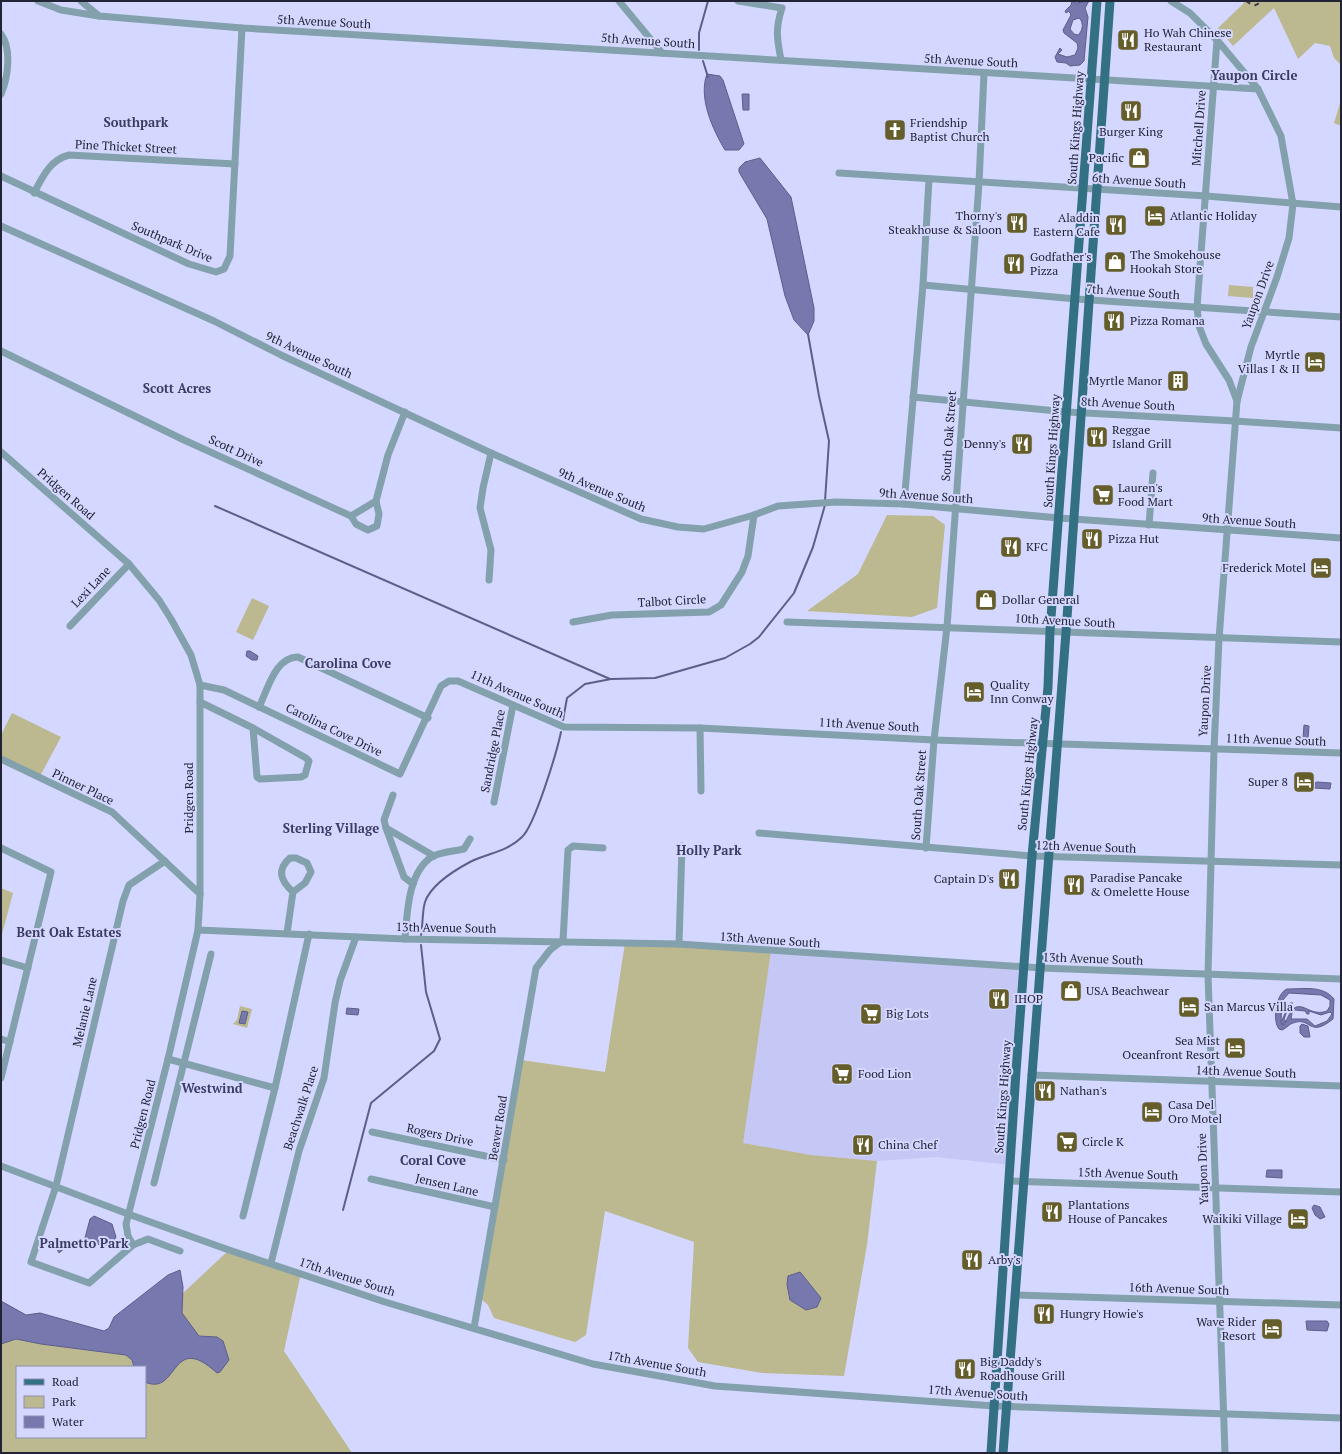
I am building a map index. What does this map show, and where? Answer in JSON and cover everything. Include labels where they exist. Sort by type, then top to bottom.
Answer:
[{"type":"main road","name":"South Kings Highway","points":[[991,1453],[1032,856],[1043,743],[1097,1]]},
{"type":"main road","name":"South Kings Highway","points":[[1003,1453],[1066,632],[1110,1]]},
{"type":"street","name":"5th Avenue South","points":[[38,1],[61,10],[99,16],[242,28],[1258,89]]},
{"type":"street","points":[[81,1],[99,16]]},
{"type":"street","points":[[619,1],[662,53]]},
{"type":"street","points":[[738,1],[782,8],[776,25],[777,41],[781,60]]},
{"type":"street","name":"Yaupon Drive","points":[[1171,1],[1190,13],[1217,40],[1258,89],[1281,136],[1293,204],[1289,238],[1277,277],[1251,347],[1237,401],[1226,530],[1219,639],[1214,750],[1208,974],[1225,1453]]},
{"type":"street","name":"Southpark Drive","points":[[1,176],[34,193],[189,264],[216,272],[224,269],[230,256],[242,28]]},
{"type":"street","points":[[1,34],[5,41],[8,54],[4,87],[1,94]]},
{"type":"street","name":"Mitchell Drive","points":[[1217,40],[1197,307],[1199,326],[1206,344],[1229,380],[1237,401]]},
{"type":"street","name":"South Oak Street","points":[[926,848],[934,740],[947,627],[972,288],[984,73]]},
{"type":"street","name":"Pine Thicket Street","points":[[34,193],[48,168],[58,158],[69,155],[235,164]]},
{"type":"street","name":"6th Avenue South","points":[[839,173],[1206,196],[1341,207]]},
{"type":"street","points":[[904,504],[924,285],[929,179]]},
{"type":"street","name":"9th Avenue South","points":[[2,227],[214,321],[491,453],[641,519],[678,527],[704,529],[754,515],[778,506],[836,502],[904,504],[1059,518],[1341,538]]},
{"type":"street","name":"7th Avenue South","points":[[924,285],[972,288],[1076,299],[1341,317]]},
{"type":"street","name":"Scott Drive","points":[[1,351],[184,440],[351,516],[356,524],[368,530],[377,526],[379,514],[376,501]]},
{"type":"street","name":"8th Avenue South","points":[[914,397],[1067,412],[1341,428]]},
{"type":"street","points":[[351,516],[376,501],[388,455],[405,412]]},
{"type":"street","name":"Pridgen Road","points":[[1,452],[129,564],[159,600],[171,619],[191,655],[200,685],[200,894],[198,930],[168,1059],[128,1214],[126,1224],[128,1236],[134,1246]]},
{"type":"street","points":[[489,580],[490,550],[480,508],[482,488],[491,453]]},
{"type":"street","points":[[1149,524],[1153,473]]},
{"type":"street","name":"Talbot Circle","points":[[573,622],[611,615],[708,612],[721,605],[742,572],[748,556],[754,515]]},
{"type":"street","name":"Lexi Lane","points":[[70,626],[129,564]]},
{"type":"street","name":"10th Avenue South","points":[[787,622],[1050,631],[1219,639],[1341,642]]},
{"type":"street","points":[[259,706],[280,664],[289,657],[298,657],[428,718]]},
{"type":"street","name":"11th Avenue South","points":[[428,718],[441,686],[449,681],[458,681],[564,727],[700,728],[934,740],[1341,753]]},
{"type":"street","name":"Carolina Cove Drive","points":[[200,685],[224,690],[400,774],[428,718]]},
{"type":"street","points":[[200,702],[253,728],[306,758],[309,761],[305,775],[301,777],[260,779],[256,777],[253,728]]},
{"type":"street","name":"Sandridge Place","points":[[494,802],[513,705]]},
{"type":"street","points":[[700,728],[701,791]]},
{"type":"street","name":"Pinner Place","points":[[1,759],[112,812],[200,894]]},
{"type":"street","points":[[393,794],[384,820],[404,878],[413,884]]},
{"type":"street","points":[[386,828],[434,856]]},
{"type":"street","name":"12th Avenue South","points":[[758,833],[1032,856],[1341,865]]},
{"type":"street","points":[[405,939],[407,905],[413,884],[422,867],[434,856],[464,849],[470,839]]},
{"type":"street","points":[[563,941],[568,850],[574,846],[603,848]]},
{"type":"street","points":[[679,944],[682,846]]},
{"type":"street","points":[[1,848],[51,872],[1,1078]]},
{"type":"street","points":[[287,933],[293,892],[305,883],[311,872],[307,863],[296,858],[290,858],[281,869],[281,877],[285,884],[293,892]]},
{"type":"street","name":"Melanie Lane","points":[[134,1246],[89,1283],[31,1262],[56,1186],[123,900],[129,885],[165,861]]},
{"type":"street","name":"13th Avenue South","points":[[198,930],[405,939],[679,944],[1041,968],[1341,979]]},
{"type":"street","points":[[243,1216],[275,1088],[309,934]]},
{"type":"street","name":"Beachwalk Place","points":[[271,1263],[298,1151],[324,1078],[335,1003],[340,981],[356,937]]},
{"type":"street","name":"Beaver Road","points":[[474,1328],[536,968],[550,950],[563,941]]},
{"type":"street","points":[[154,1183],[211,954]]},
{"type":"street","points":[[1,960],[28,968]]},
{"type":"street","points":[[1,1039],[10,1042]]},
{"type":"street","points":[[168,1059],[275,1088]]},
{"type":"street","name":"14th Avenue South","points":[[1031,1075],[1341,1086]]},
{"type":"street","name":"Rogers Drive","points":[[372,1132],[504,1160]]},
{"type":"street","name":"17th Avenue South","points":[[1,1166],[128,1214],[271,1263],[474,1328],[593,1364],[715,1386],[994,1406],[1341,1418]]},
{"type":"street","name":"Jensen Lane","points":[[371,1179],[495,1208]]},
{"type":"street","name":"15th Avenue South","points":[[1010,1181],[1341,1192]]},
{"type":"street","points":[[134,1246],[148,1239],[180,1251]]},
{"type":"street","name":"16th Avenue South","points":[[1016,1295],[1341,1305]]},
{"type":"shaded area","points":[[771,951],[1024,967],[1011,1165],[936,1157],[877,1161],[811,1155],[742,1143]]},
{"type":"green space","points":[[1243,1],[1341,1],[1341,65],[1334,58],[1330,46],[1315,43],[1298,59],[1274,8],[1233,46],[1218,28],[1244,3]]},
{"type":"green space","points":[[1341,100],[1341,126],[1334,123]]},
{"type":"green space","points":[[1229,285],[1253,287],[1253,298],[1228,296]]},
{"type":"green space","points":[[887,515],[933,516],[945,525],[937,608],[912,617],[807,611],[858,574]]},
{"type":"green space","points":[[252,598],[269,606],[253,640],[236,632]]},
{"type":"green space","points":[[12,713],[61,737],[39,778],[1,759],[1,735]]},
{"type":"green space","points":[[1,888],[13,893],[1,938]]},
{"type":"green space","points":[[625,943],[771,951],[743,1143],[811,1155],[877,1161],[867,1245],[844,1376],[762,1373],[698,1362],[688,1348],[694,1242],[605,1211],[586,1335],[575,1342],[494,1318],[488,1305],[479,1297],[521,1060],[605,1072]]},
{"type":"green space","points":[[240,1006],[252,1009],[247,1028],[233,1024],[237,1020]]},
{"type":"green space","points":[[229,1250],[301,1273],[284,1351],[352,1453],[1,1453],[1,1317],[122,1350]]},
{"type":"water","points":[[1072,1],[1076,3],[1089,1],[1085,8],[1088,17],[1084,61],[1080,65],[1070,66],[1066,63],[1057,62],[1055,57],[1060,48],[1062,50],[1058,54],[1067,57],[1075,55],[1078,48],[1077,43],[1064,33],[1063,30],[1071,15],[1069,11],[1066,13],[1065,11],[1071,5]],"holes":[[[1079,18],[1081,20],[1081,31],[1078,35],[1074,34],[1070,29],[1073,20]]]},
{"type":"water","points":[[707,74],[720,76],[723,80],[744,144],[739,150],[725,150],[708,114],[704,93]]},
{"type":"water","points":[[742,94],[749,94],[749,110],[743,110]]},
{"type":"water","points":[[760,158],[791,197],[814,308],[814,321],[808,335],[794,320],[785,296],[767,219],[739,172],[739,168],[745,162]]},
{"type":"water","points":[[247,651],[250,651],[258,656],[257,660],[252,660],[246,656]]},
{"type":"water","points":[[1304,725],[1309,726],[1308,738],[1303,738]]},
{"type":"water","points":[[1315,783],[1331,783],[1330,789],[1314,788]]},
{"type":"water","points":[[1306,988],[1324,992],[1334,999],[1333,1019],[1325,1025],[1319,1027],[1311,1026],[1304,1022],[1299,1022],[1282,1030],[1279,1029],[1276,1020],[1276,1008],[1283,992],[1287,989]],"holes":[[[1289,993],[1321,995],[1330,1000],[1330,1006],[1327,1011],[1313,1011],[1303,1007],[1294,1008],[1285,1024],[1282,1025],[1281,1023],[1283,1024],[1286,1021],[1284,1020],[1288,1008],[1281,1022],[1282,1001]],[[1295,1010],[1305,1011],[1307,1014],[1309,1014],[1309,1011],[1321,1015],[1330,1012],[1332,1014],[1327,1021],[1315,1026],[1307,1019],[1291,1019],[1292,1013]]]},
{"type":"water","points":[[347,1008],[359,1009],[358,1015],[346,1014]]},
{"type":"water","points":[[242,1011],[248,1012],[245,1024],[239,1023]]},
{"type":"water","points":[[1302,1024],[1308,1026],[1310,1037],[1304,1037],[1300,1033],[1300,1026]]},
{"type":"water","points":[[1267,1170],[1282,1170],[1282,1178],[1266,1177]]},
{"type":"water","points":[[1314,1205],[1320,1207],[1325,1217],[1320,1219],[1315,1215],[1312,1208]]},
{"type":"water","points":[[94,1216],[112,1224],[116,1237],[111,1245],[102,1246],[85,1238],[90,1219]]},
{"type":"water","points":[[62,1241],[65,1244],[65,1248],[59,1253],[57,1249],[59,1242]]},
{"type":"water","points":[[180,1270],[183,1287],[182,1313],[199,1336],[217,1337],[223,1341],[229,1360],[220,1372],[217,1373],[202,1362],[191,1358],[183,1361],[164,1381],[156,1384],[146,1382],[146,1366],[134,1366],[132,1360],[126,1355],[41,1344],[16,1339],[1,1344],[1,1301],[26,1315],[40,1313],[104,1331],[109,1328],[114,1317],[168,1275]]},
{"type":"water","points":[[800,1272],[821,1298],[817,1307],[806,1310],[790,1300],[787,1285],[788,1276]]},
{"type":"water","points":[[1306,1321],[1327,1321],[1329,1324],[1327,1331],[1307,1330]]},
{"type":"waterway","points":[[699,50],[699,33],[708,1]]},
{"type":"waterway","points":[[703,61],[708,77]]},
{"type":"waterway","points":[[808,334],[829,441],[825,501]]},
{"type":"waterway","points":[[563,720],[567,698],[585,684],[611,679],[655,678],[725,658],[750,644],[759,637],[794,593],[813,547],[825,505]]},
{"type":"waterway","points":[[215,506],[610,679]]},
{"type":"waterway","points":[[421,935],[425,902],[432,890],[438,884],[457,869],[470,862],[510,846],[522,837],[527,830],[545,787],[561,732]]},
{"type":"waterway","points":[[343,1210],[371,1103],[434,1051],[440,1039],[426,992],[421,945]]},
{"type":"railway","points":[[1246,1],[1254,6],[1263,1]]},
{"type":"place","name":"Ho Wah Chinese Restaurant","points":[[1128,40]]},
{"type":"place","name":"Burger King","points":[[1131,111]]},
{"type":"place","name":"Friendship Baptist Church","points":[[895,130]]},
{"type":"place","name":"Pacific","points":[[1139,158]]},
{"type":"place","name":"Atlantic Holiday","points":[[1155,216]]},
{"type":"place","name":"Thorny's Steakhouse & Saloon","points":[[1017,223]]},
{"type":"place","name":"Aladdin Eastern Cafe","points":[[1116,225]]},
{"type":"place","name":"The Smokehouse Hookah Store","points":[[1115,262]]},
{"type":"place","name":"Godfather's Pizza","points":[[1014,264]]},
{"type":"place","name":"Pizza Romana","points":[[1114,321]]},
{"type":"place","name":"Myrtle Villas I & II","points":[[1315,362]]},
{"type":"place","name":"Myrtle Manor","points":[[1178,381]]},
{"type":"place","name":"Reggae Island Grill","points":[[1097,437]]},
{"type":"place","name":"Denny's","points":[[1022,444]]},
{"type":"place","name":"Lauren's Food Mart","points":[[1103,495]]},
{"type":"place","name":"Pizza Hut","points":[[1092,539]]},
{"type":"place","name":"KFC","points":[[1011,547]]},
{"type":"place","name":"Frederick Motel","points":[[1321,568]]},
{"type":"place","name":"Dollar General","points":[[986,600]]},
{"type":"place","name":"Quality Inn Conway","points":[[974,692]]},
{"type":"place","name":"Super 8","points":[[1304,782]]},
{"type":"place","name":"Captain D's","points":[[1009,879]]},
{"type":"place","name":"Paradise Pancake & Omelette House","points":[[1074,885]]},
{"type":"place","name":"USA Beachwear","points":[[1071,991]]},
{"type":"place","name":"IHOP","points":[[999,999]]},
{"type":"place","name":"San Marcus Villa","points":[[1189,1007]]},
{"type":"place","name":"Big Lots","points":[[871,1014]]},
{"type":"place","name":"Sea Mist Oceanfront Resort","points":[[1235,1048]]},
{"type":"place","name":"Food Lion","points":[[842,1074]]},
{"type":"place","name":"Nathan's","points":[[1045,1091]]},
{"type":"place","name":"Casa Del Oro Motel","points":[[1152,1112]]},
{"type":"place","name":"Circle K","points":[[1067,1142]]},
{"type":"place","name":"China Chef","points":[[863,1145]]},
{"type":"place","name":"Plantations House of Pancakes","points":[[1052,1212]]},
{"type":"place","name":"Waikiki Village","points":[[1298,1219]]},
{"type":"place","name":"Arby's","points":[[972,1260]]},
{"type":"place","name":"Hungry Howie's","points":[[1044,1314]]},
{"type":"place","name":"Wave Rider Resort","points":[[1272,1329]]},
{"type":"place","name":"Big Daddy's Roadhouse Grill","points":[[965,1369]]},
{"type":"district","name":"Yaupon Circle","points":[[1254,75]]},
{"type":"district","name":"Southpark","points":[[136,122]]},
{"type":"district","name":"Scott Acres","points":[[177,388]]},
{"type":"district","name":"Carolina Cove","points":[[348,663]]},
{"type":"district","name":"Sterling Village","points":[[331,828]]},
{"type":"district","name":"Holly Park","points":[[709,850]]},
{"type":"district","name":"Bent Oak Estates","points":[[69,932]]},
{"type":"district","name":"Westwind","points":[[212,1088]]},
{"type":"district","name":"Coral Cove","points":[[433,1160]]},
{"type":"district","name":"Palmetto Park","points":[[84,1243]]}]
